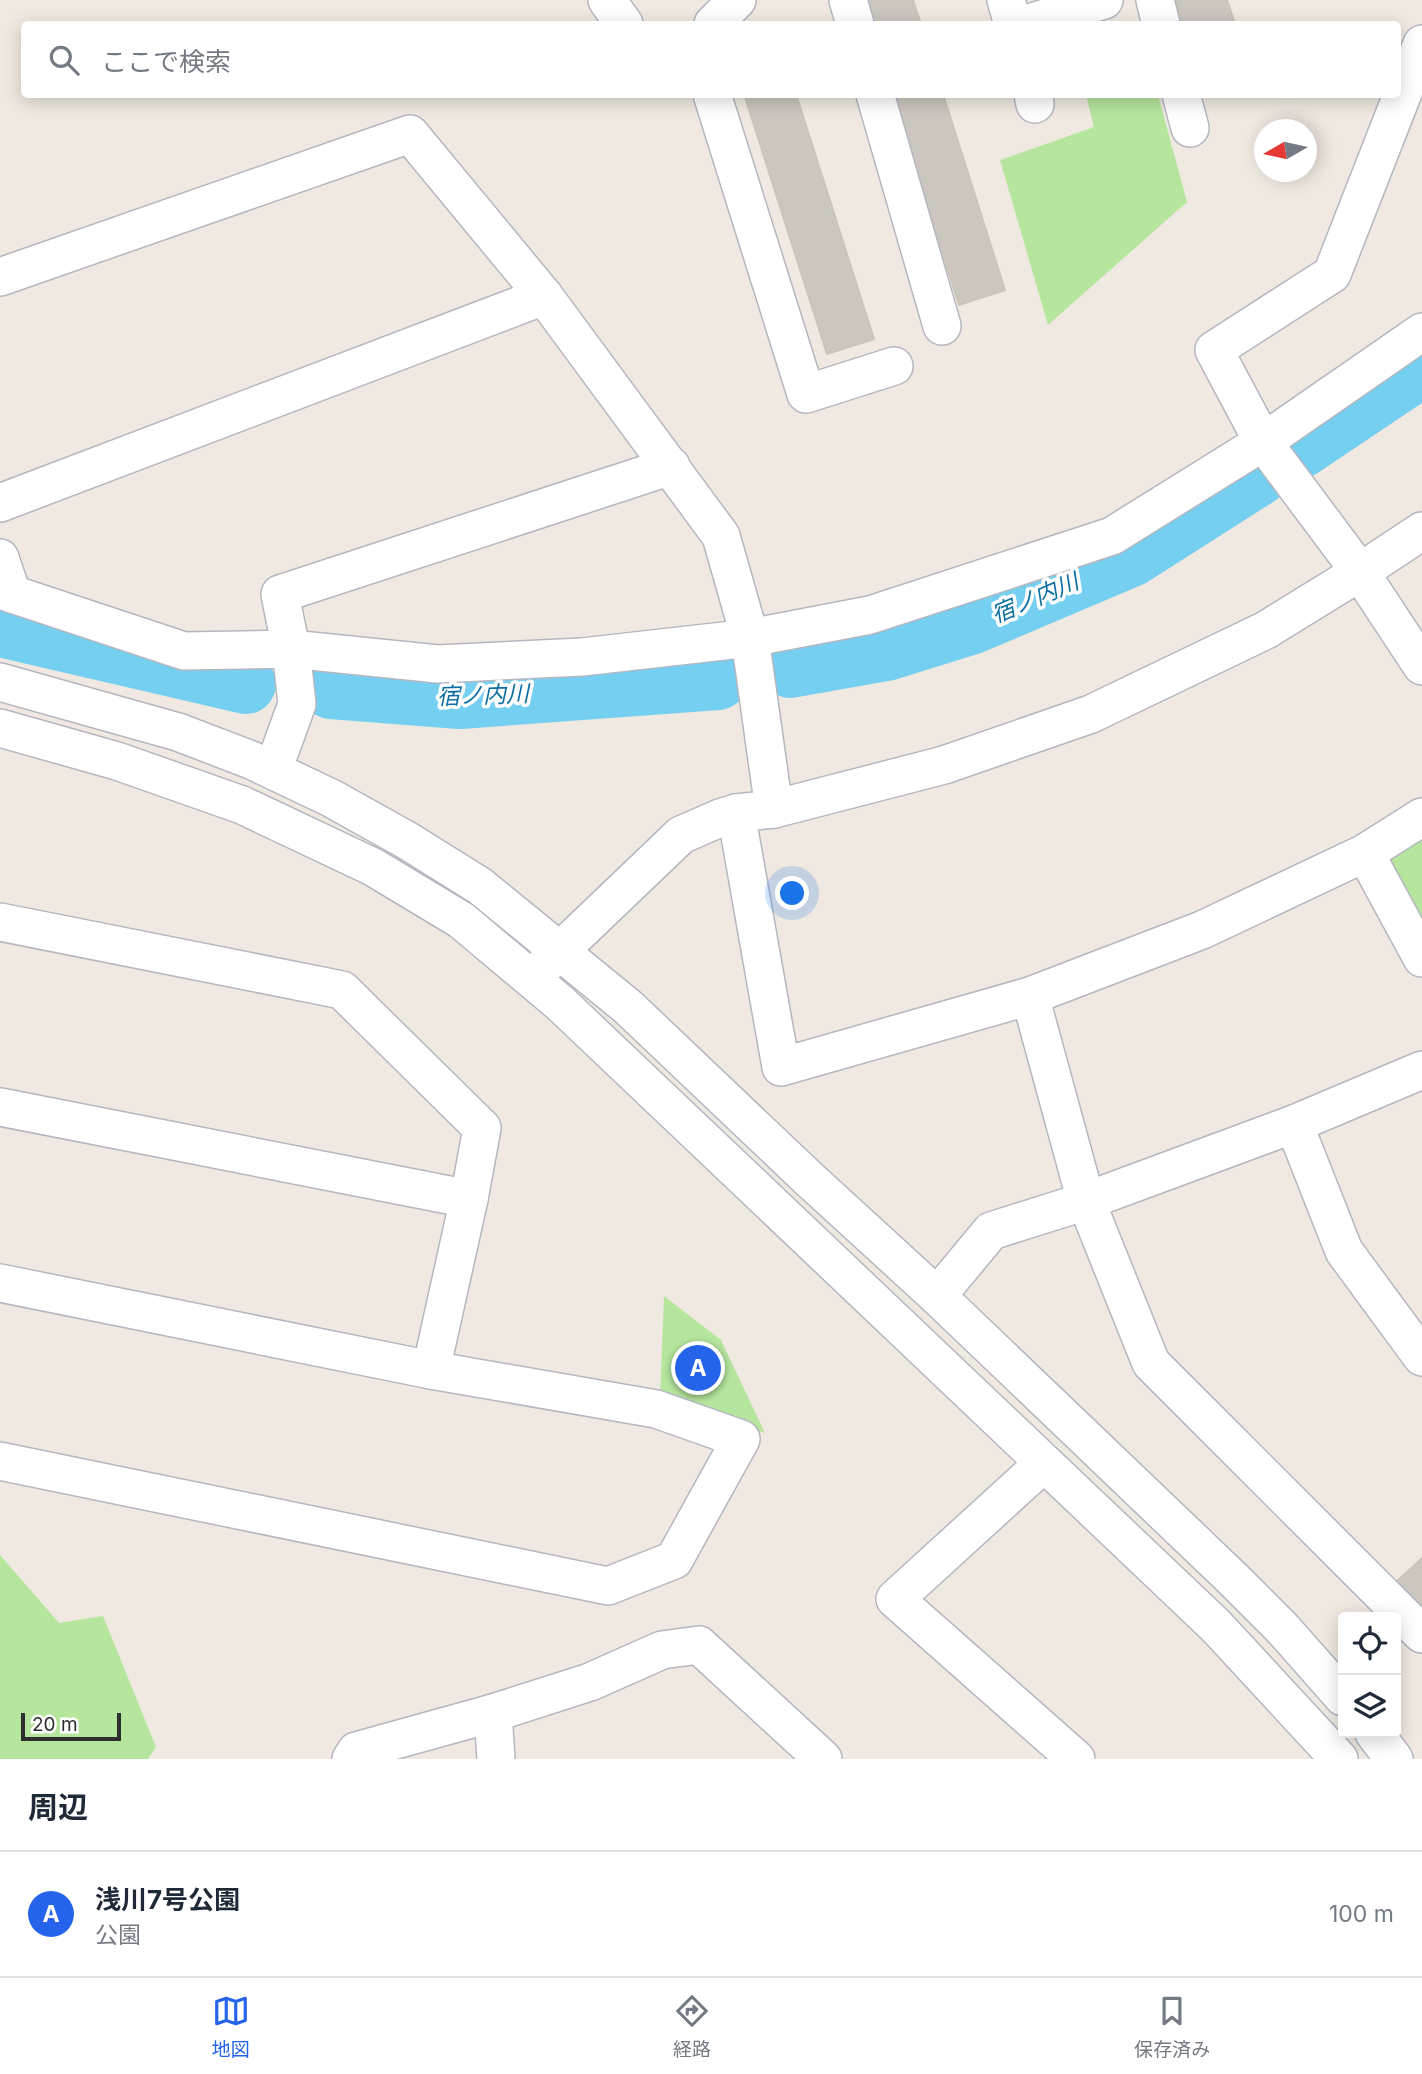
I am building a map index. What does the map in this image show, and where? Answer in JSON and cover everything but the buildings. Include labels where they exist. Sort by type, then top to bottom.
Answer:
[{"type":"street","points":[[607,0],[622,21]]},
{"type":"street","points":[[716,21],[737,0]]},
{"type":"street","points":[[848,0],[854,21]]},
{"type":"street","points":[[1006,0],[1012,21]]},
{"type":"street","points":[[1036,21],[1104,0]]},
{"type":"street","points":[[1155,0],[1160,21]]},
{"type":"street","points":[[1401,98],[1422,44]]},
{"type":"street","points":[[713,98],[806,394],[894,366]]},
{"type":"street","points":[[877,98],[942,326]]},
{"type":"street","points":[[1401,98],[1332,274],[1214,350],[1263,442],[1360,572],[1422,666]]},
{"type":"street","points":[[0,277],[410,134],[544,296],[721,536],[750,638],[774,809]]},
{"type":"street","points":[[0,503],[544,296]]},
{"type":"street","points":[[0,558],[6,592],[184,651],[291,649],[438,664],[582,657],[750,638],[870,615],[1112,536],[1263,442],[1422,332]]},
{"type":"street","points":[[273,770],[297,704],[291,649],[280,594],[671,466]]},
{"type":"street","points":[[531,979],[681,835],[736,813],[774,809],[944,765],[1091,714],[1266,630],[1422,531]]},
{"type":"street","points":[[0,682],[178,732],[251,760],[331,798],[480,886],[628,1007],[937,1296],[1233,1579],[1282,1628],[1338,1691]]},
{"type":"street","points":[[0,728],[117,761],[242,805],[373,867],[461,920],[570,1012],[1216,1626],[1339,1759]]},
{"type":"street","points":[[736,813],[781,1066],[1030,996],[1202,930],[1365,853],[1422,817]]},
{"type":"street","points":[[1365,853],[1422,958]]},
{"type":"street","points":[[0,922],[342,990],[482,1128],[431,1370]]},
{"type":"street","points":[[1030,996],[1086,1201],[1151,1363],[1422,1634]]},
{"type":"street","points":[[937,1296],[991,1231],[1086,1201],[1294,1124],[1422,1070]]},
{"type":"street","points":[[0,1107],[469,1199]]},
{"type":"street","points":[[1294,1124],[1344,1251],[1417,1343]]},
{"type":"street","points":[[0,1283],[431,1370],[656,1409],[741,1439],[674,1560],[608,1586],[0,1461]]},
{"type":"street","points":[[1044,1463],[895,1599],[1076,1759]]},
{"type":"street","points":[[351,1759],[356,1751],[493,1713],[590,1682],[662,1650],[699,1645],[823,1759]]},
{"type":"street","points":[[493,1713],[496,1759]]},
{"type":"street","points":[[1378,1738],[1394,1759]]},
{"type":"green space","points":[[1087,98],[1159,98],[1187,202],[1048,325],[1000,160],[1094,127]]},
{"type":"green space","points":[[1422,833],[1422,933],[1383,856]]},
{"type":"green space","points":[[664,1296],[721,1340],[765,1433],[660,1397]]},
{"type":"green space","points":[[0,1555],[59,1623],[103,1616],[156,1747],[148,1759],[0,1759]]},
{"type":"waterway","name":"宿ノ内川","points":[[1301,448],[1422,367]]},
{"type":"waterway","name":"宿ノ内川","points":[[790,668],[886,651],[973,624],[1131,557],[1258,476]]},
{"type":"waterway","name":"宿ノ内川","points":[[0,627],[246,684]]},
{"type":"waterway","name":"宿ノ内川","points":[[331,689],[460,699],[718,680]]},
{"type":"place","name":"浅川7号公園","points":[[698,1368]]}]
